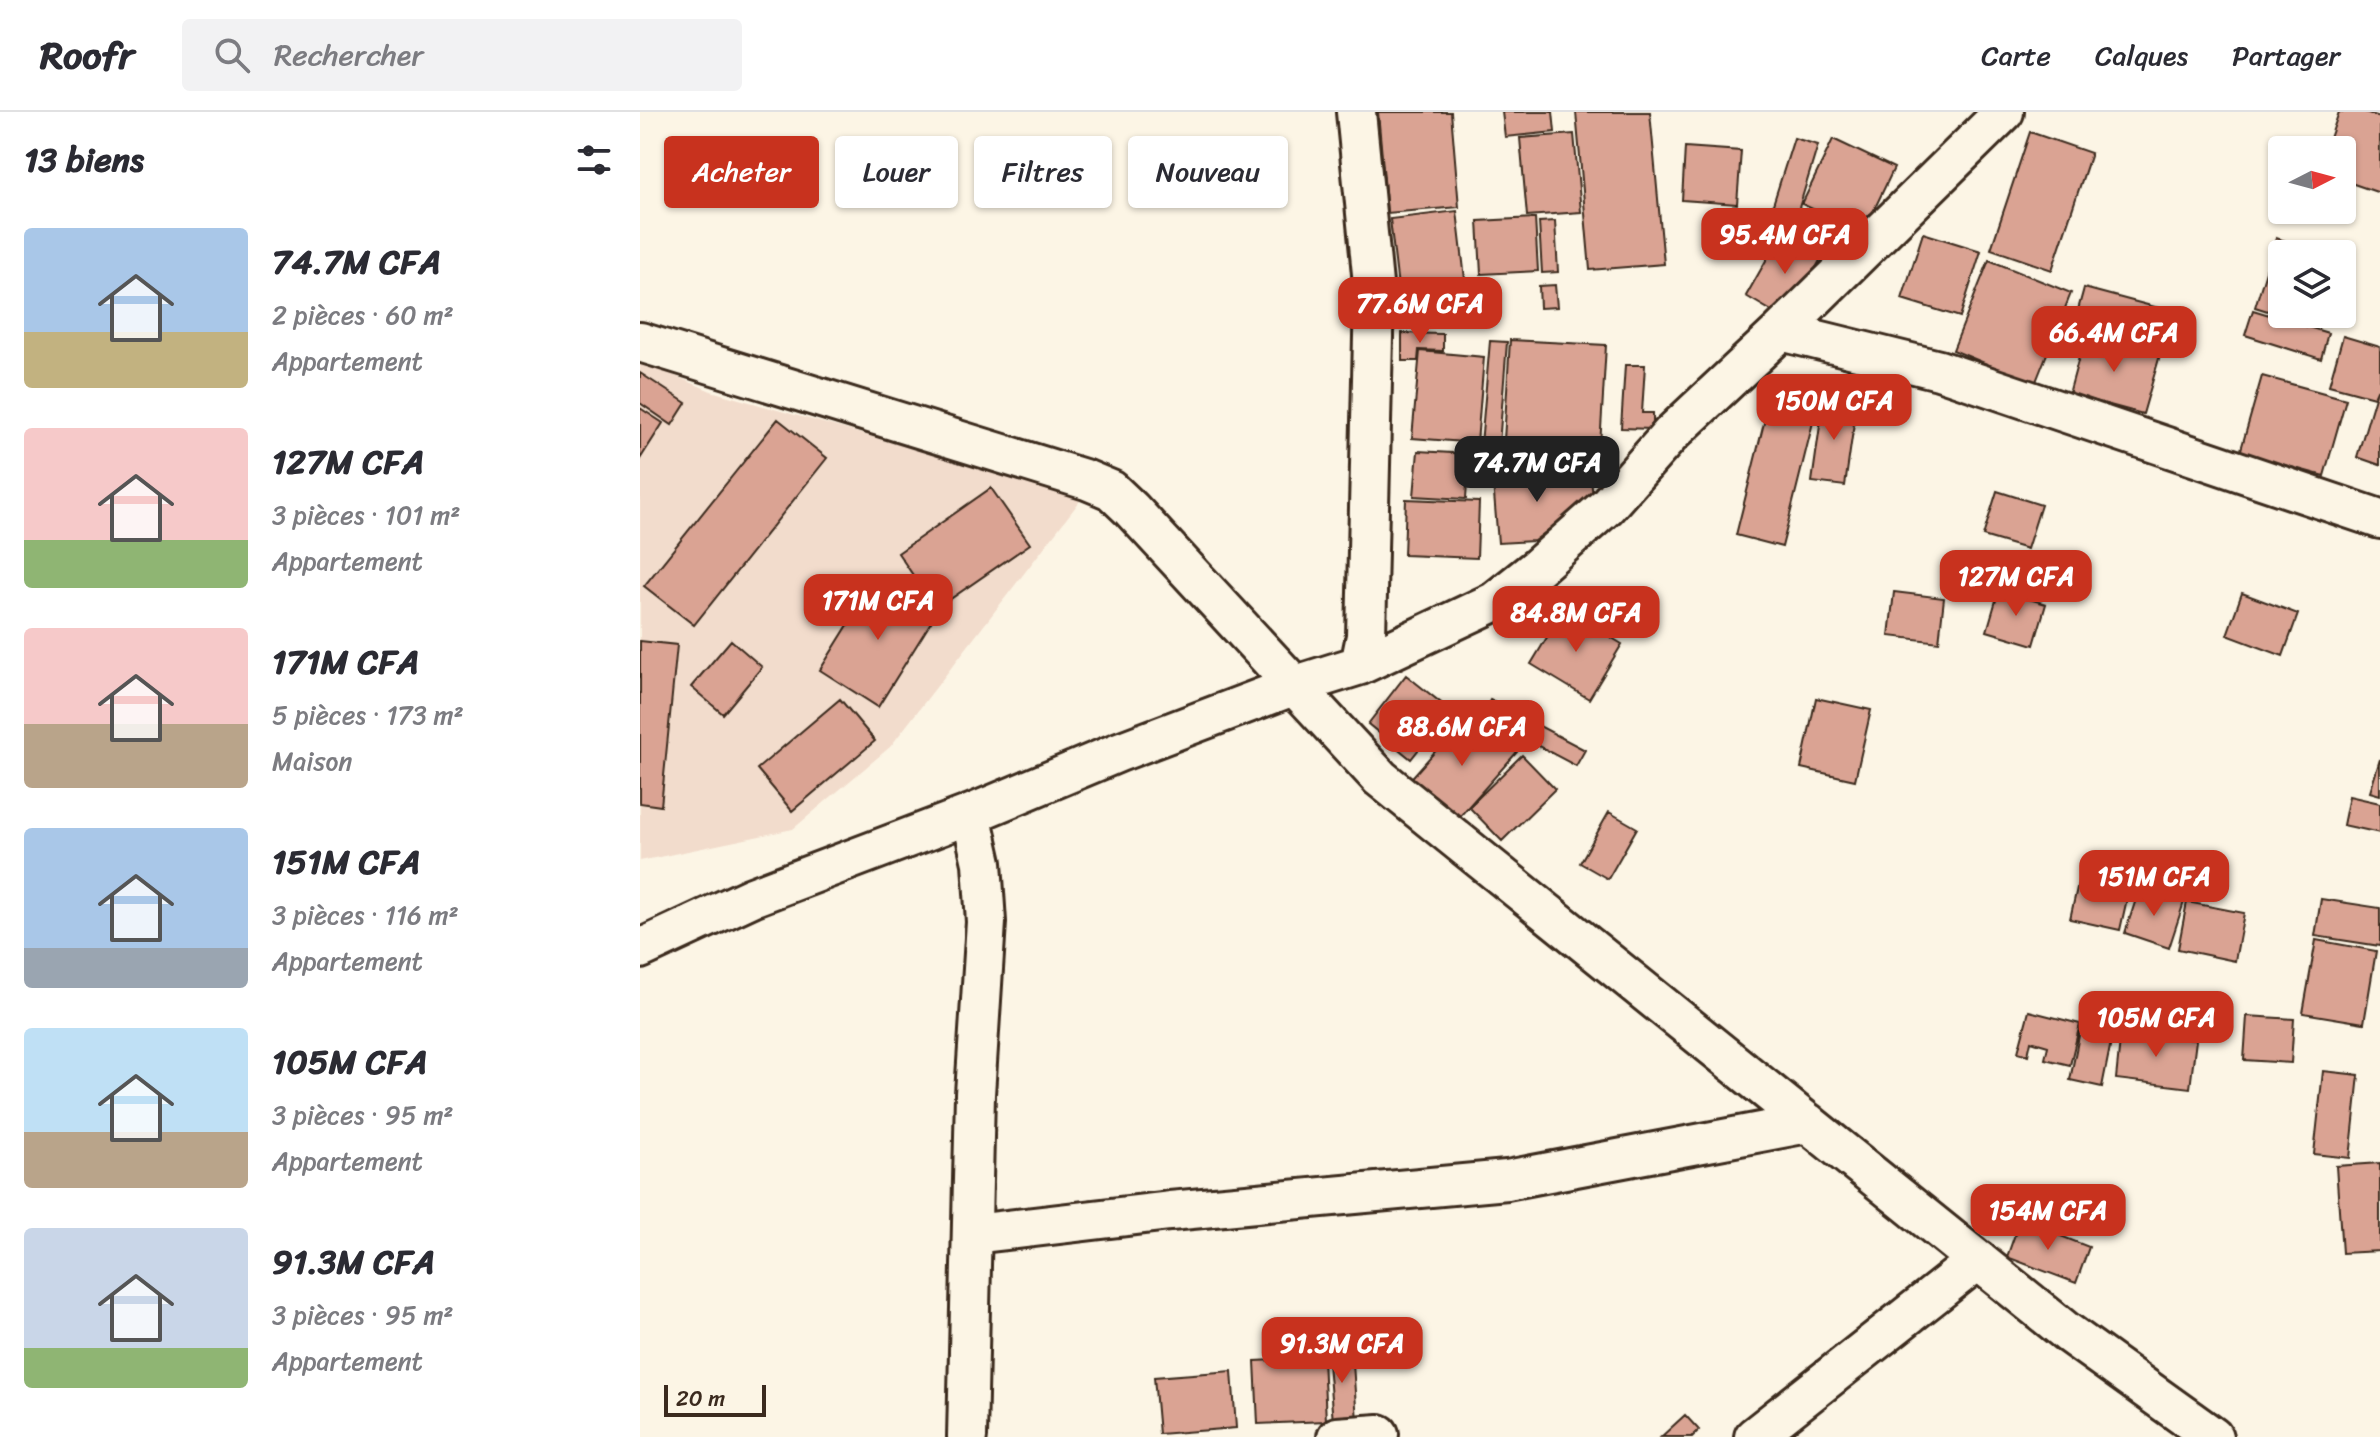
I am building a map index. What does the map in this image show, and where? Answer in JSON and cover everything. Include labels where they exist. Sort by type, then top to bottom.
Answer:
[{"type":"street","points":[[1356,112],[1374,294],[1368,604],[1360,665]]},
{"type":"street","points":[[640,949],[752,897],[971,814],[1119,752],[1293,686],[1360,665],[1494,602],[1607,506],[1671,434],[1781,331],[2004,112]]},
{"type":"street","points":[[1781,331],[1952,374],[2380,519]]},
{"type":"street","points":[[640,342],[935,431],[1111,490],[1380,778],[2068,1333],[2213,1437]]},
{"type":"street","points":[[967,1437],[975,1094],[986,922],[982,863],[971,814]]},
{"type":"street","points":[[973,1234],[1170,1211],[1507,1180],[1808,1123]]},
{"type":"street","points":[[1754,1437],[1978,1260]]},
{"type":"street","points":[[1337,1437],[1379,1434]]},
{"type":"shaded area","points":[[640,361],[711,391],[1083,497],[890,747],[793,829],[640,861]]},
{"type":"building","points":[[1378,112],[1451,112],[1459,207],[1387,213]]},
{"type":"building","points":[[1502,112],[1553,112],[1555,132],[1505,137]]},
{"type":"building","points":[[1576,112],[1650,112],[1664,264],[1590,270]]},
{"type":"building","points":[[2339,112],[2365,112],[2380,117],[2380,193],[2356,185],[2356,136],[2331,136]]},
{"type":"building","points":[[2030,132],[2091,153],[2052,270],[1991,249]]},
{"type":"building","points":[[1574,134],[1581,212],[1527,216],[1520,138]]},
{"type":"building","points":[[1794,138],[1818,145],[1795,221],[1770,214]]},
{"type":"building","points":[[1833,139],[1894,168],[1863,233],[1802,204]]},
{"type":"building","points":[[1685,147],[1741,151],[1737,204],[1682,200]]},
{"type":"building","points":[[1457,211],[1467,296],[1400,304],[1390,219]]},
{"type":"building","points":[[1535,218],[1538,271],[1481,274],[1478,221]]},
{"type":"building","points":[[1555,221],[1558,272],[1542,273],[1539,222]]},
{"type":"building","points":[[1782,232],[1823,255],[1787,320],[1746,296]]},
{"type":"building","points":[[1923,233],[1981,251],[1960,317],[1902,299]]},
{"type":"building","points":[[1989,260],[2071,293],[2035,384],[1953,350]]},
{"type":"building","points":[[2268,264],[2268,311],[2255,307]]},
{"type":"building","points":[[1555,285],[1557,307],[1540,308],[1539,286]]},
{"type":"building","points":[[2084,288],[2170,311],[2160,350],[2073,328]]},
{"type":"building","points":[[2253,310],[2268,315],[2268,328],[2312,328],[2328,333],[2321,359],[2245,335]]},
{"type":"building","points":[[1402,333],[1443,334],[1443,351],[1419,350],[1418,361],[1402,361]]},
{"type":"building","points":[[2085,335],[2160,355],[2143,414],[2069,394]]},
{"type":"building","points":[[2343,336],[2380,347],[2380,391],[2377,390],[2374,397],[2329,385]]},
{"type":"building","points":[[1510,340],[1606,345],[1599,463],[1525,459],[1525,475],[1502,474]]},
{"type":"building","points":[[1490,341],[1507,342],[1498,458],[1480,456]]},
{"type":"building","points":[[1420,351],[1484,357],[1477,443],[1412,438]]},
{"type":"building","points":[[1625,365],[1645,365],[1642,413],[1653,413],[1653,429],[1621,428]]},
{"type":"building","points":[[640,373],[686,403],[672,425],[640,403]]},
{"type":"building","points":[[2262,376],[2346,399],[2324,476],[2240,453]]},
{"type":"building","points":[[1773,387],[1819,398],[1782,547],[1736,535]]},
{"type":"building","points":[[2377,390],[2380,391],[2380,465],[2357,457]]},
{"type":"building","points":[[1824,397],[1857,402],[1845,486],[1812,482]]},
{"type":"building","points":[[640,408],[663,423],[640,459]]},
{"type":"building","points":[[778,419],[827,458],[694,625],[644,586]]},
{"type":"building","points":[[1418,451],[1469,454],[1466,499],[1414,496]]},
{"type":"building","points":[[1590,472],[1593,496],[1534,541],[1498,543],[1493,482]]},
{"type":"building","points":[[991,488],[1030,544],[936,609],[898,553]]},
{"type":"building","points":[[1997,491],[2041,505],[2027,549],[1983,536]]},
{"type":"building","points":[[1406,499],[1479,502],[1477,558],[1404,555]]},
{"type":"building","points":[[878,577],[936,614],[878,707],[820,670]]},
{"type":"building","points":[[1999,590],[2046,604],[2034,645],[1987,631]]},
{"type":"building","points":[[1894,592],[1944,598],[1939,642],[1889,636]]},
{"type":"building","points":[[2242,593],[2298,614],[2283,656],[2227,635]]},
{"type":"building","points":[[1564,609],[1622,644],[1589,699],[1531,664]]},
{"type":"building","points":[[731,640],[762,667],[723,714],[691,687]]},
{"type":"building","points":[[640,641],[677,645],[661,806],[640,803]]},
{"type":"building","points":[[1406,675],[1450,710],[1411,759],[1368,724]]},
{"type":"building","points":[[1816,698],[1871,710],[1855,780],[1801,768]]},
{"type":"building","points":[[840,699],[875,741],[792,811],[757,769]]},
{"type":"building","points":[[1490,700],[1585,750],[1576,766],[1482,716]]},
{"type":"building","points":[[1471,711],[1517,752],[1453,824],[1407,783]]},
{"type":"building","points":[[1522,755],[1555,789],[1502,841],[1469,807]]},
{"type":"building","points":[[2380,759],[2380,795],[2370,792]]},
{"type":"building","points":[[2349,796],[2380,803],[2380,833],[2343,825]]},
{"type":"building","points":[[1609,812],[1637,828],[1608,879],[1580,863]]},
{"type":"building","points":[[2081,870],[2131,881],[2120,930],[2070,919]]},
{"type":"building","points":[[2140,887],[2184,902],[2169,948],[2125,933]]},
{"type":"building","points":[[2321,899],[2380,908],[2380,946],[2315,936]]},
{"type":"building","points":[[2187,902],[2244,913],[2235,961],[2178,949]]},
{"type":"building","points":[[2316,940],[2376,951],[2364,1023],[2303,1013]]},
{"type":"building","points":[[2029,1011],[2080,1024],[2070,1065],[2045,1059],[2048,1046],[2031,1041],[2028,1055],[2018,1052]]},
{"type":"building","points":[[2247,1016],[2294,1019],[2291,1063],[2244,1060]]},
{"type":"building","points":[[2082,1021],[2114,1027],[2102,1087],[2070,1080]]},
{"type":"building","points":[[2121,1031],[2196,1040],[2190,1088],[2116,1079]]},
{"type":"building","points":[[2323,1071],[2359,1075],[2350,1158],[2314,1154]]},
{"type":"building","points":[[2380,1163],[2380,1251],[2342,1253],[2336,1166]]},
{"type":"building","points":[[2020,1220],[2089,1247],[2076,1283],[2007,1257]]},
{"type":"building","points":[[1352,1349],[1357,1421],[1333,1422],[1327,1351]]},
{"type":"building","points":[[1323,1358],[1326,1421],[1258,1424],[1255,1361]]},
{"type":"building","points":[[1232,1371],[1236,1428],[1159,1434],[1154,1377]]},
{"type":"building","points":[[1685,1415],[1699,1430],[1692,1437],[1661,1437]]}]
